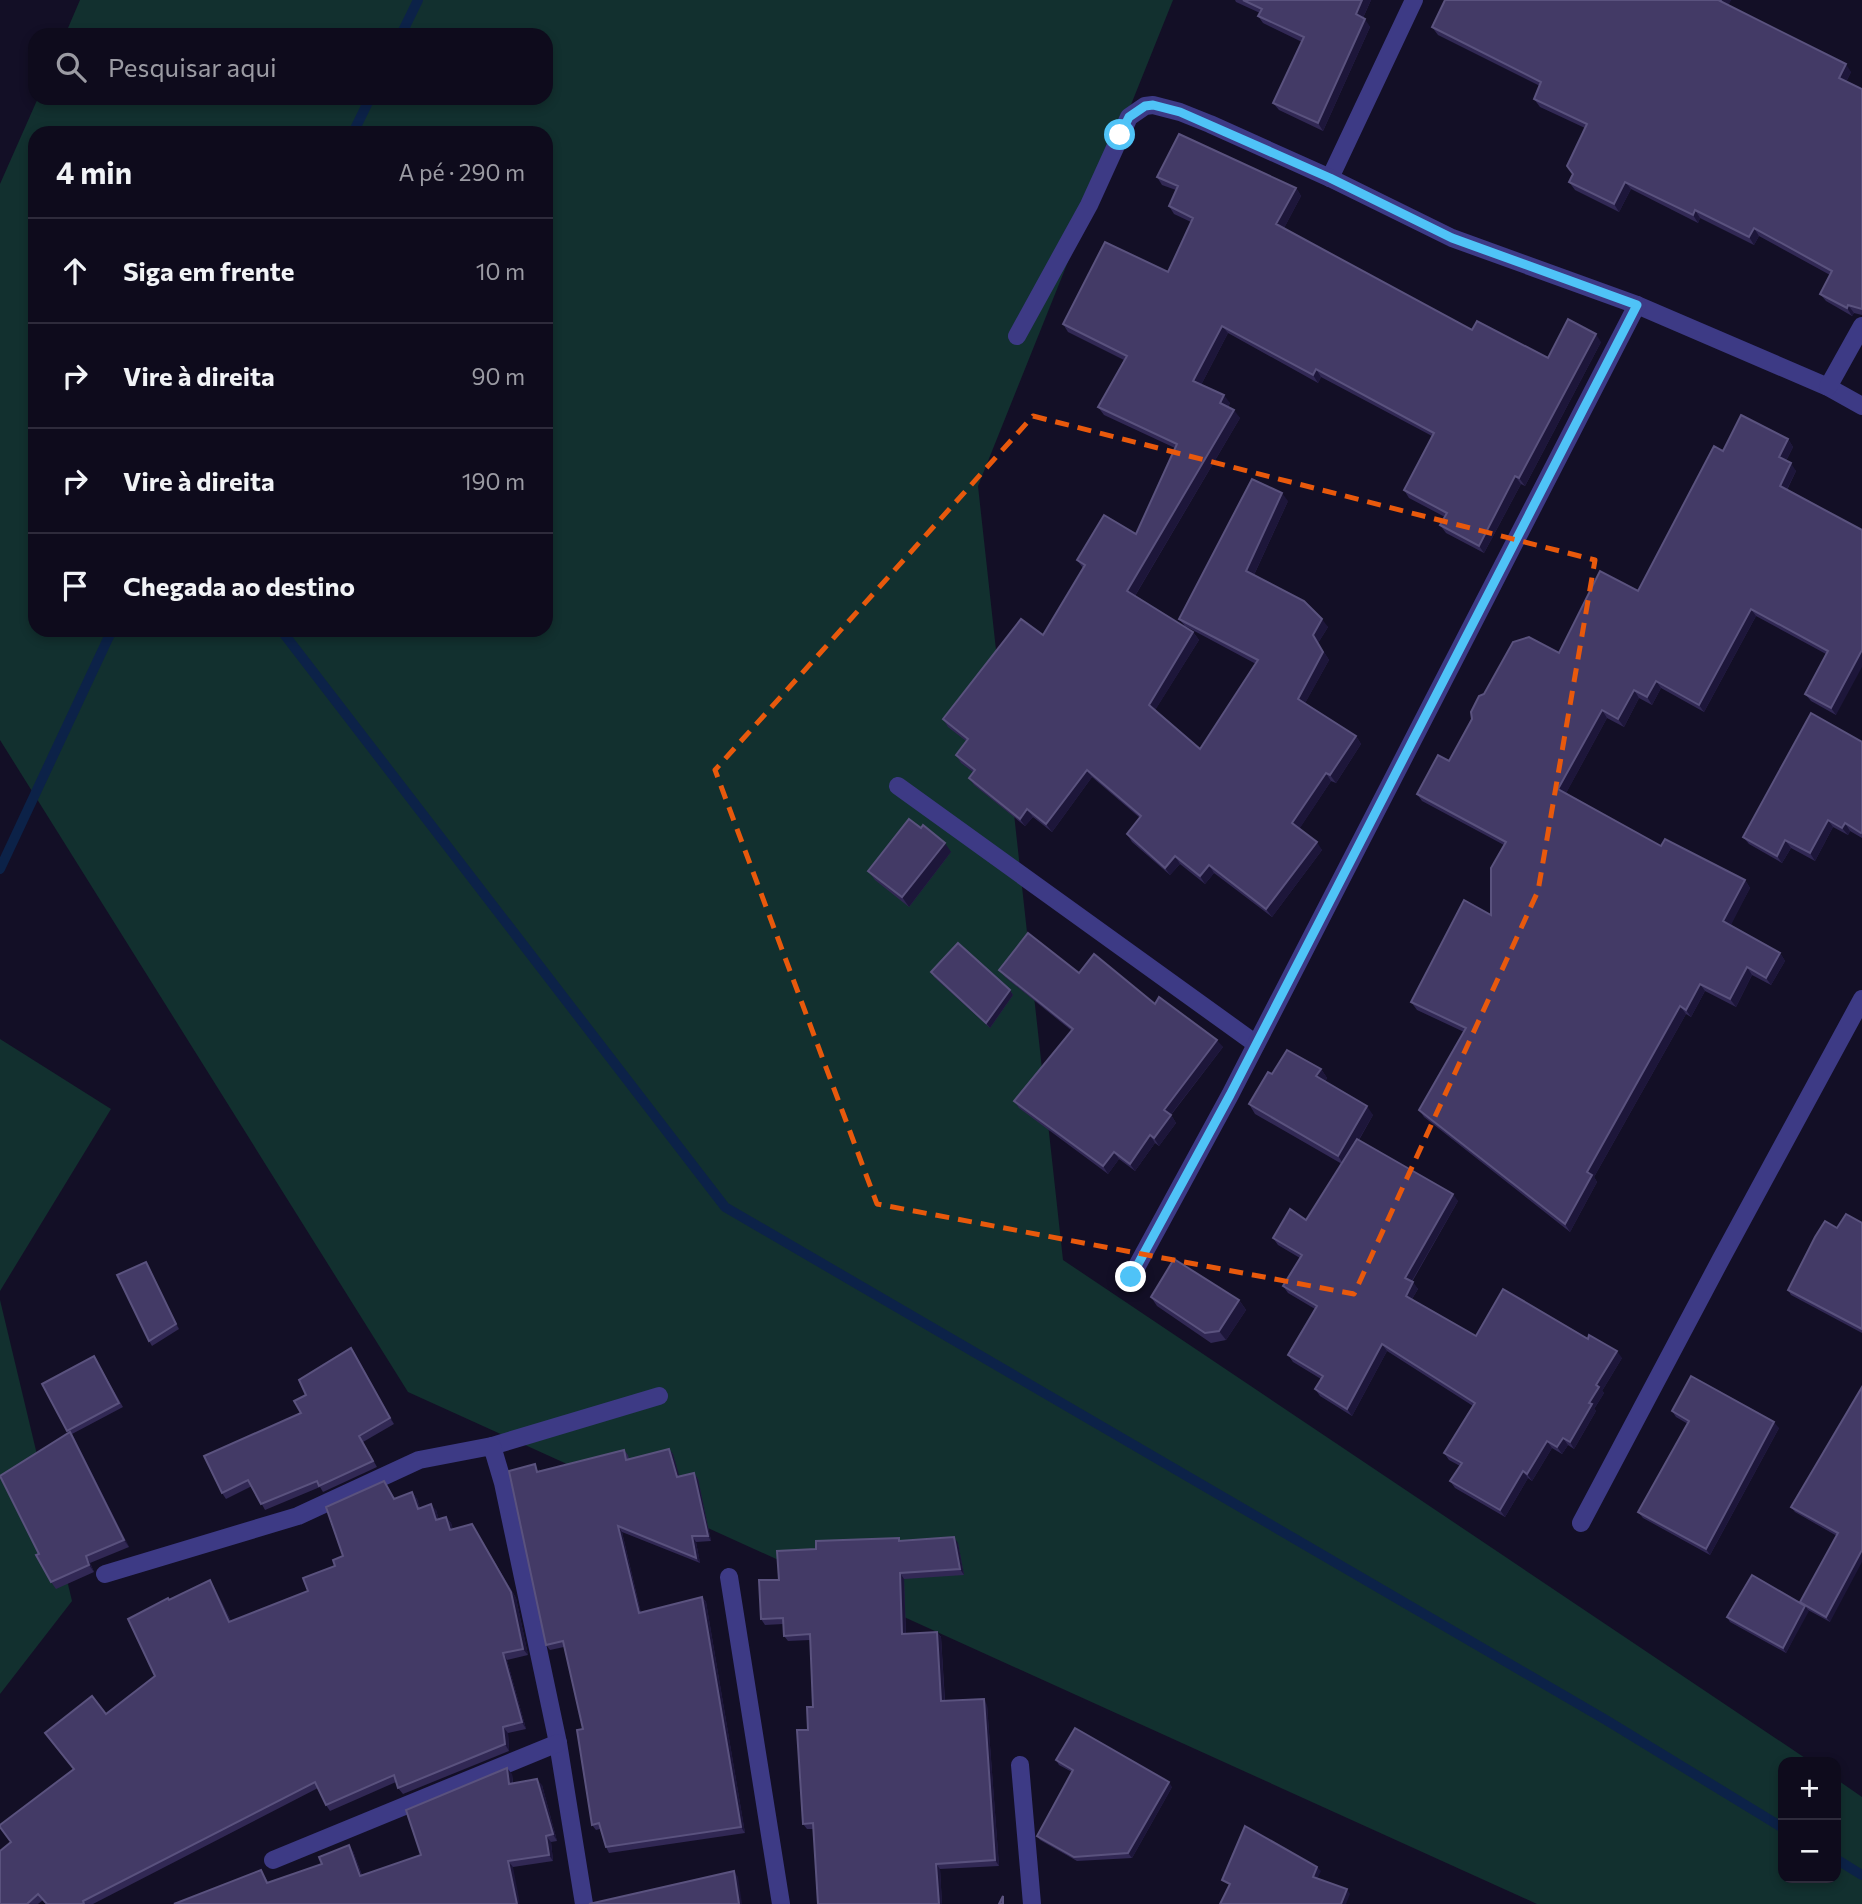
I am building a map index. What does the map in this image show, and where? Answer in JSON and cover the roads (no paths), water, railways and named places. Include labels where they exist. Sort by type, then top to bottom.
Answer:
[{"type":"street","points":[[1330,178],[1414,0]]},
{"type":"street","points":[[1017,336],[1089,205],[1129,117],[1145,106],[1153,105],[1190,116],[1330,178],[1452,238],[1637,305],[1828,387],[1862,406]]},
{"type":"street","points":[[1131,1277],[1256,1044],[1637,305]]},
{"type":"street","points":[[1828,387],[1862,326]]},
{"type":"street","points":[[898,786],[1256,1044]]},
{"type":"street","points":[[1581,1523],[1862,999]]},
{"type":"street","points":[[105,1574],[298,1516],[419,1460],[492,1446],[659,1396]]},
{"type":"street","points":[[492,1446],[503,1483],[558,1743],[584,1904]]},
{"type":"street","points":[[729,1577],[781,1904]]},
{"type":"street","points":[[274,1860],[558,1743]]},
{"type":"street","points":[[1020,1765],[1032,1904]]},
{"type":"waterway","points":[[404,28],[418,0]]},
{"type":"waterway","points":[[356,126],[367,105]]},
{"type":"waterway","points":[[0,869],[109,637]]},
{"type":"waterway","points":[[286,637],[725,1207],[1606,1720],[1778,1825]]},
{"type":"waterway","points":[[1841,1862],[1862,1875]]}]
